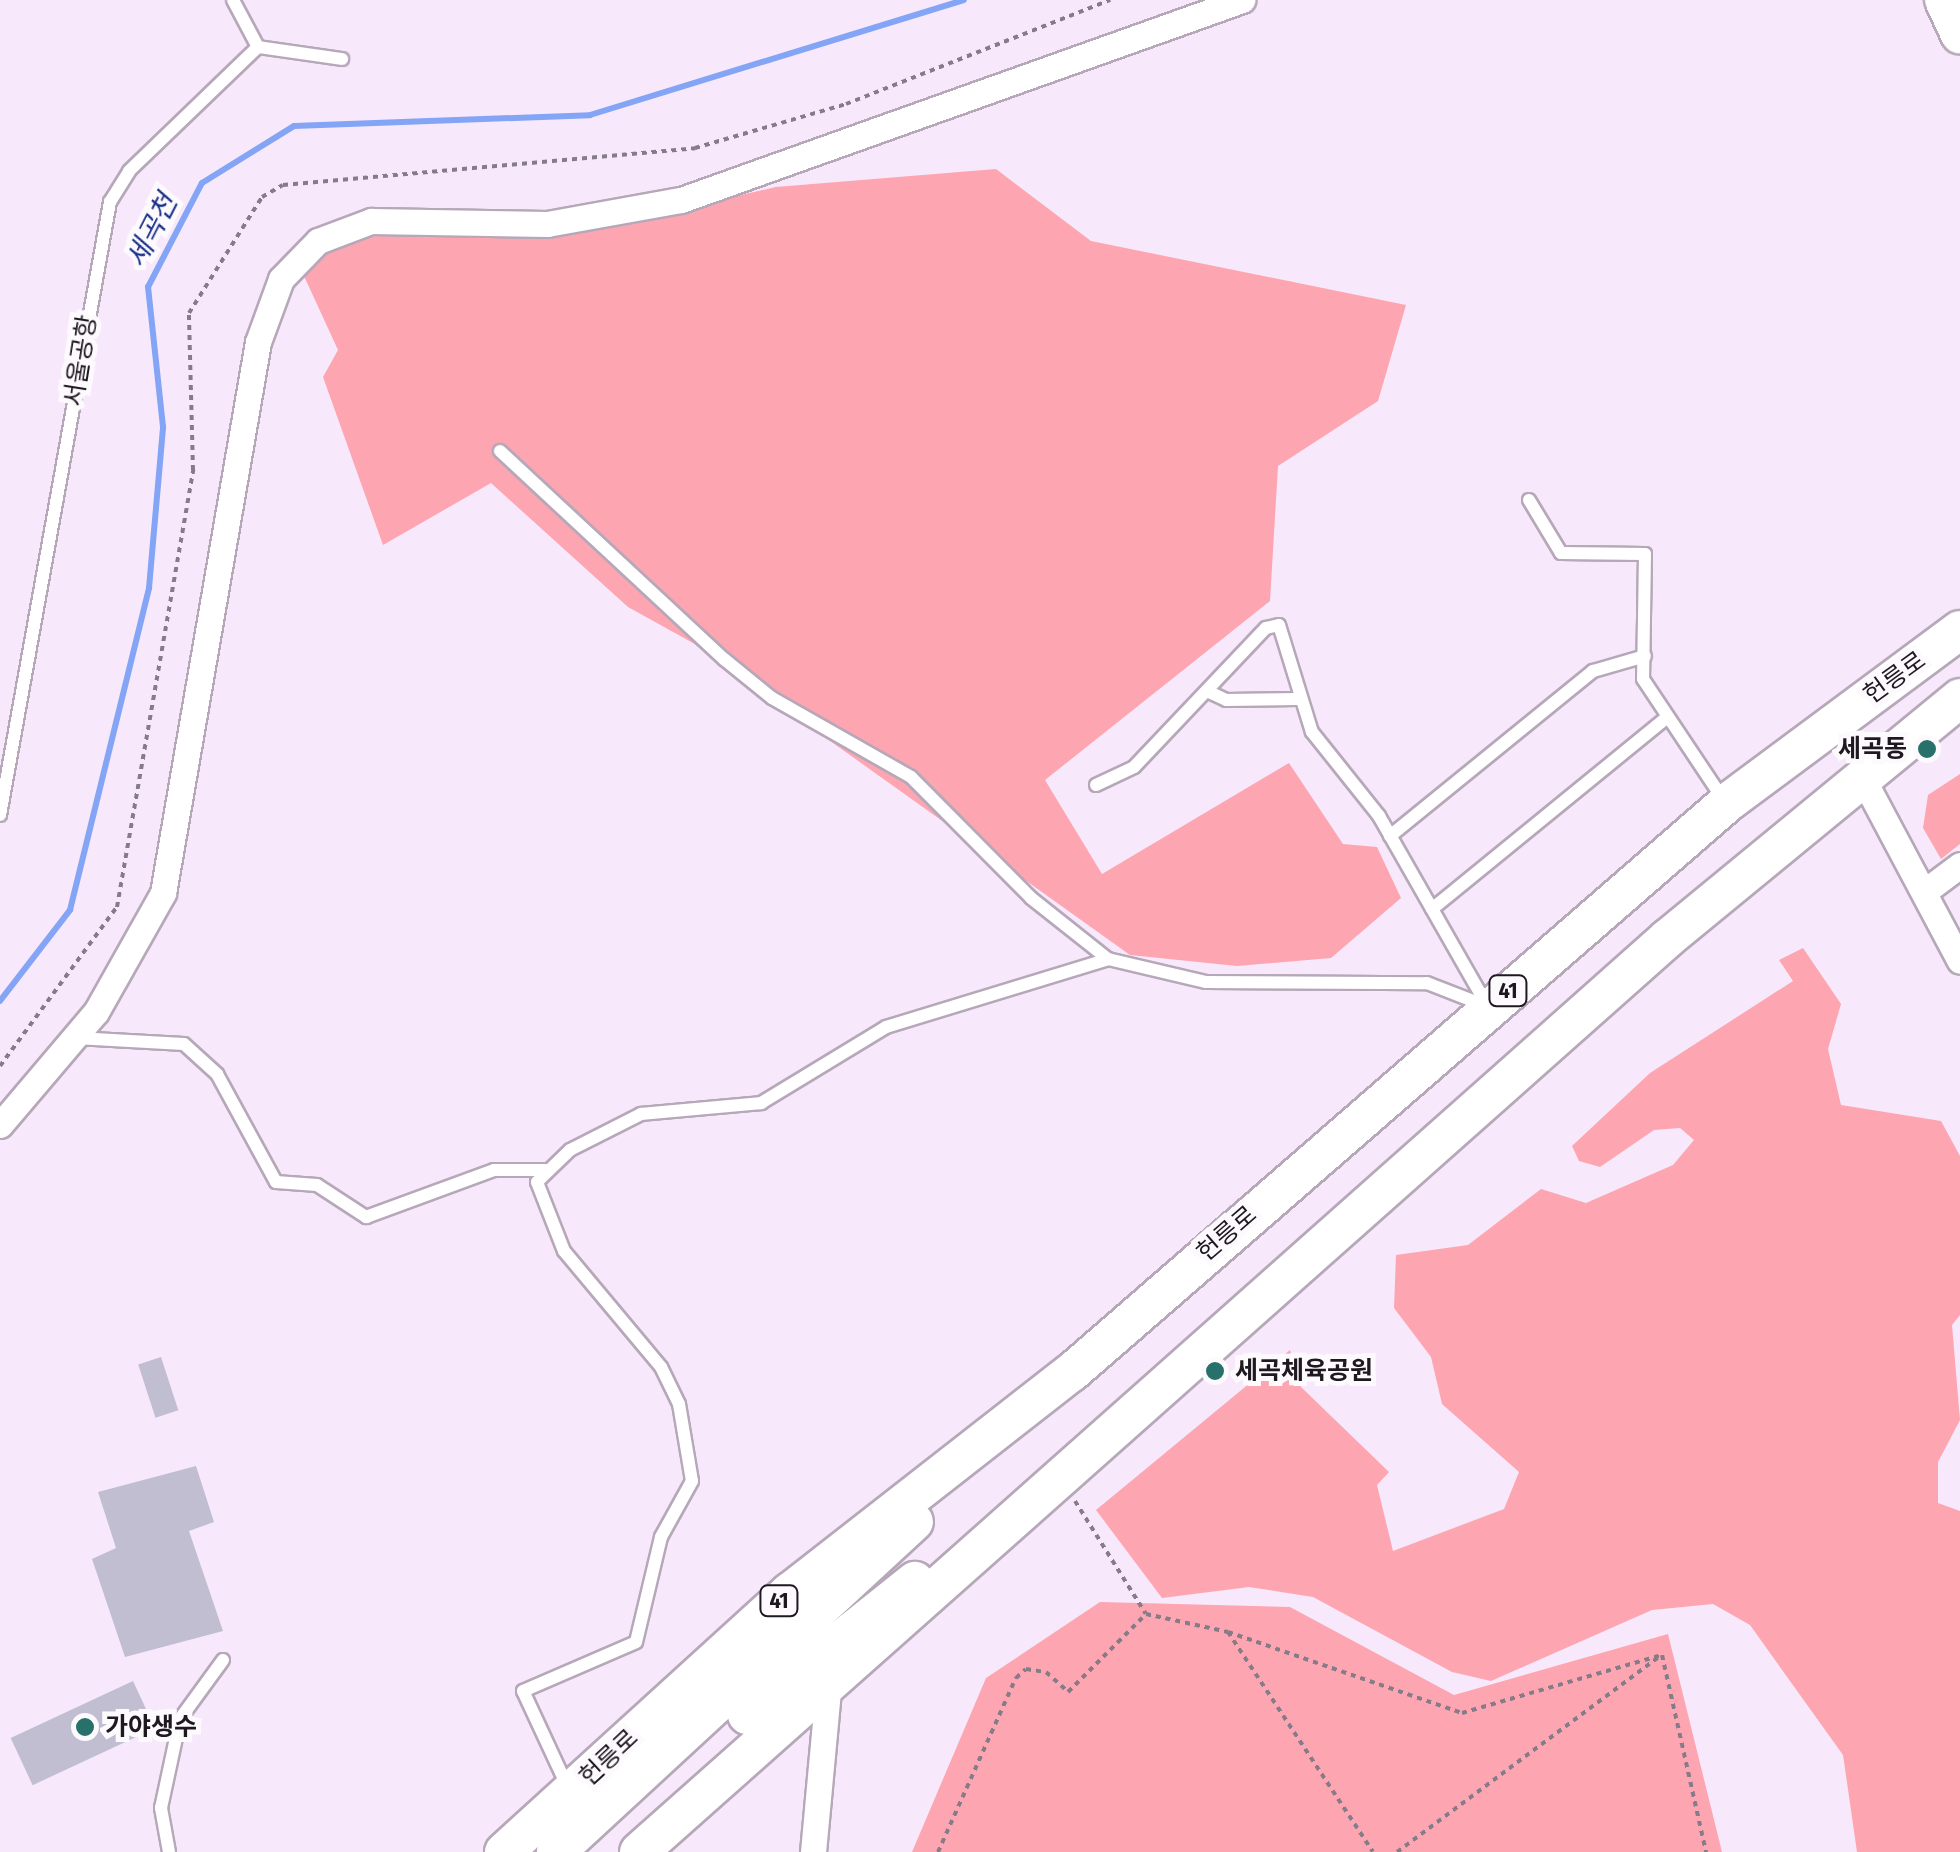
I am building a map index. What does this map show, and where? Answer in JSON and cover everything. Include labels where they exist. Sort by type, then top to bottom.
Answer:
[{"type":"main road","points":[[1944,0],[1960,35]]},
{"type":"main road","points":[[1953,635],[1960,598]]},
{"type":"main road","name":"헌릉로","points":[[504,1852],[790,1592],[1072,1372],[1727,803],[1953,635]]},
{"type":"main road","points":[[638,1852],[1862,777],[1960,698]]},
{"type":"main road","points":[[556,1852],[1072,1372]]},
{"type":"main road","points":[[594,1852],[781,1685],[1139,1409]]},
{"type":"street","points":[[0,1125],[74,1038],[163,893],[258,342],[282,279],[318,241],[371,221],[547,224],[728,188],[1242,0]]},
{"type":"street","points":[[1862,777],[1960,961]]},
{"type":"street","points":[[1924,892],[1960,866]]},
{"type":"street","points":[[813,1852],[828,1689]]},
{"type":"lane","points":[[232,0],[258,48],[342,59]]},
{"type":"lane","name":"서울공항","points":[[0,815],[110,202],[129,171],[258,48]]},
{"type":"lane","points":[[500,450],[724,659],[772,698],[912,777],[1031,898],[1108,959],[1206,982],[1427,983],[1489,1007]]},
{"type":"lane","points":[[1529,500],[1560,553],[1645,554],[1642,680],[1664,719],[1727,803]]},
{"type":"lane","points":[[1096,785],[1134,767],[1266,628],[1279,625],[1298,699],[1312,732],[1390,836],[1489,1007]]},
{"type":"lane","points":[[1390,836],[1593,671],[1645,656]]},
{"type":"lane","points":[[1207,691],[1265,704],[1298,699]]},
{"type":"lane","points":[[1432,909],[1664,719]]},
{"type":"lane","points":[[570,1793],[523,1691],[636,1642],[662,1537],[692,1481],[673,1392],[550,1226],[538,1182],[545,1170],[640,1114],[761,1103],[886,1027],[1108,959]]},
{"type":"lane","points":[[74,1038],[184,1044],[217,1074],[276,1182],[317,1185],[366,1217],[494,1170],[545,1170]]},
{"type":"lane","points":[[169,1852],[161,1808],[180,1719],[223,1660]]},
{"type":"path","points":[[0,1066],[117,908],[193,470],[189,313],[262,196],[282,184],[695,148],[846,104],[1110,0]]},
{"type":"path","points":[[1062,1481],[1146,1614],[1228,1632],[1462,1713],[1662,1654]]},
{"type":"path","points":[[938,1852],[1016,1678],[1026,1669],[1046,1672],[1068,1692],[1146,1614]]},
{"type":"path","points":[[1228,1632],[1373,1852]]},
{"type":"path","points":[[1398,1852],[1662,1654]]},
{"type":"path","points":[[1662,1654],[1706,1852]]},
{"type":"shaded area","points":[[996,169],[1091,241],[1406,305],[1378,401],[1278,466],[1270,601],[1045,780],[1102,874],[1289,763],[1343,844],[1377,847],[1401,898],[1331,958],[1237,966],[1130,955],[693,643],[628,607],[491,483],[383,545],[323,377],[338,350],[304,276],[326,249],[379,235],[553,237],[776,187]]},
{"type":"shaded area","points":[[1960,774],[1960,844],[1941,859],[1923,828],[1928,795]]},
{"type":"shaded area","points":[[1803,948],[1841,1004],[1828,1049],[1841,1105],[1941,1121],[1960,1156],[1960,1315],[1952,1325],[1960,1420],[1938,1462],[1938,1503],[1960,1511],[1960,1852],[1857,1852],[1843,1755],[1750,1625],[1713,1604],[1652,1610],[1491,1681],[1452,1672],[1313,1597],[1249,1587],[1162,1598],[1096,1510],[1290,1350],[1301,1387],[1389,1472],[1377,1485],[1393,1551],[1504,1509],[1519,1472],[1442,1404],[1431,1357],[1394,1308],[1396,1255],[1468,1245],[1541,1189],[1586,1203],[1673,1165],[1694,1140],[1680,1128],[1654,1130],[1600,1167],[1579,1161],[1572,1146],[1650,1073],[1793,981],[1779,960]]},
{"type":"shaded area","points":[[1100,1602],[1290,1607],[1454,1695],[1668,1634],[1722,1852],[912,1852],[986,1678]]},
{"type":"building","points":[[161,1357],[178,1410],[155,1418],[138,1364]]},
{"type":"building","points":[[196,1466],[214,1522],[189,1531],[223,1631],[125,1657],[92,1559],[116,1548],[98,1492]]},
{"type":"building","points":[[133,1681],[155,1728],[33,1785],[11,1738]]},
{"type":"waterway","name":"세곡천","points":[[0,1001],[70,910],[149,588],[163,427],[148,287],[202,183],[294,126],[590,115],[964,0]]},
{"type":"place","name":"세곡동","points":[[1927,749]]},
{"type":"place","name":"세곡체육공원","points":[[1215,1371]]},
{"type":"place","name":"가야생수","points":[[85,1727]]}]
